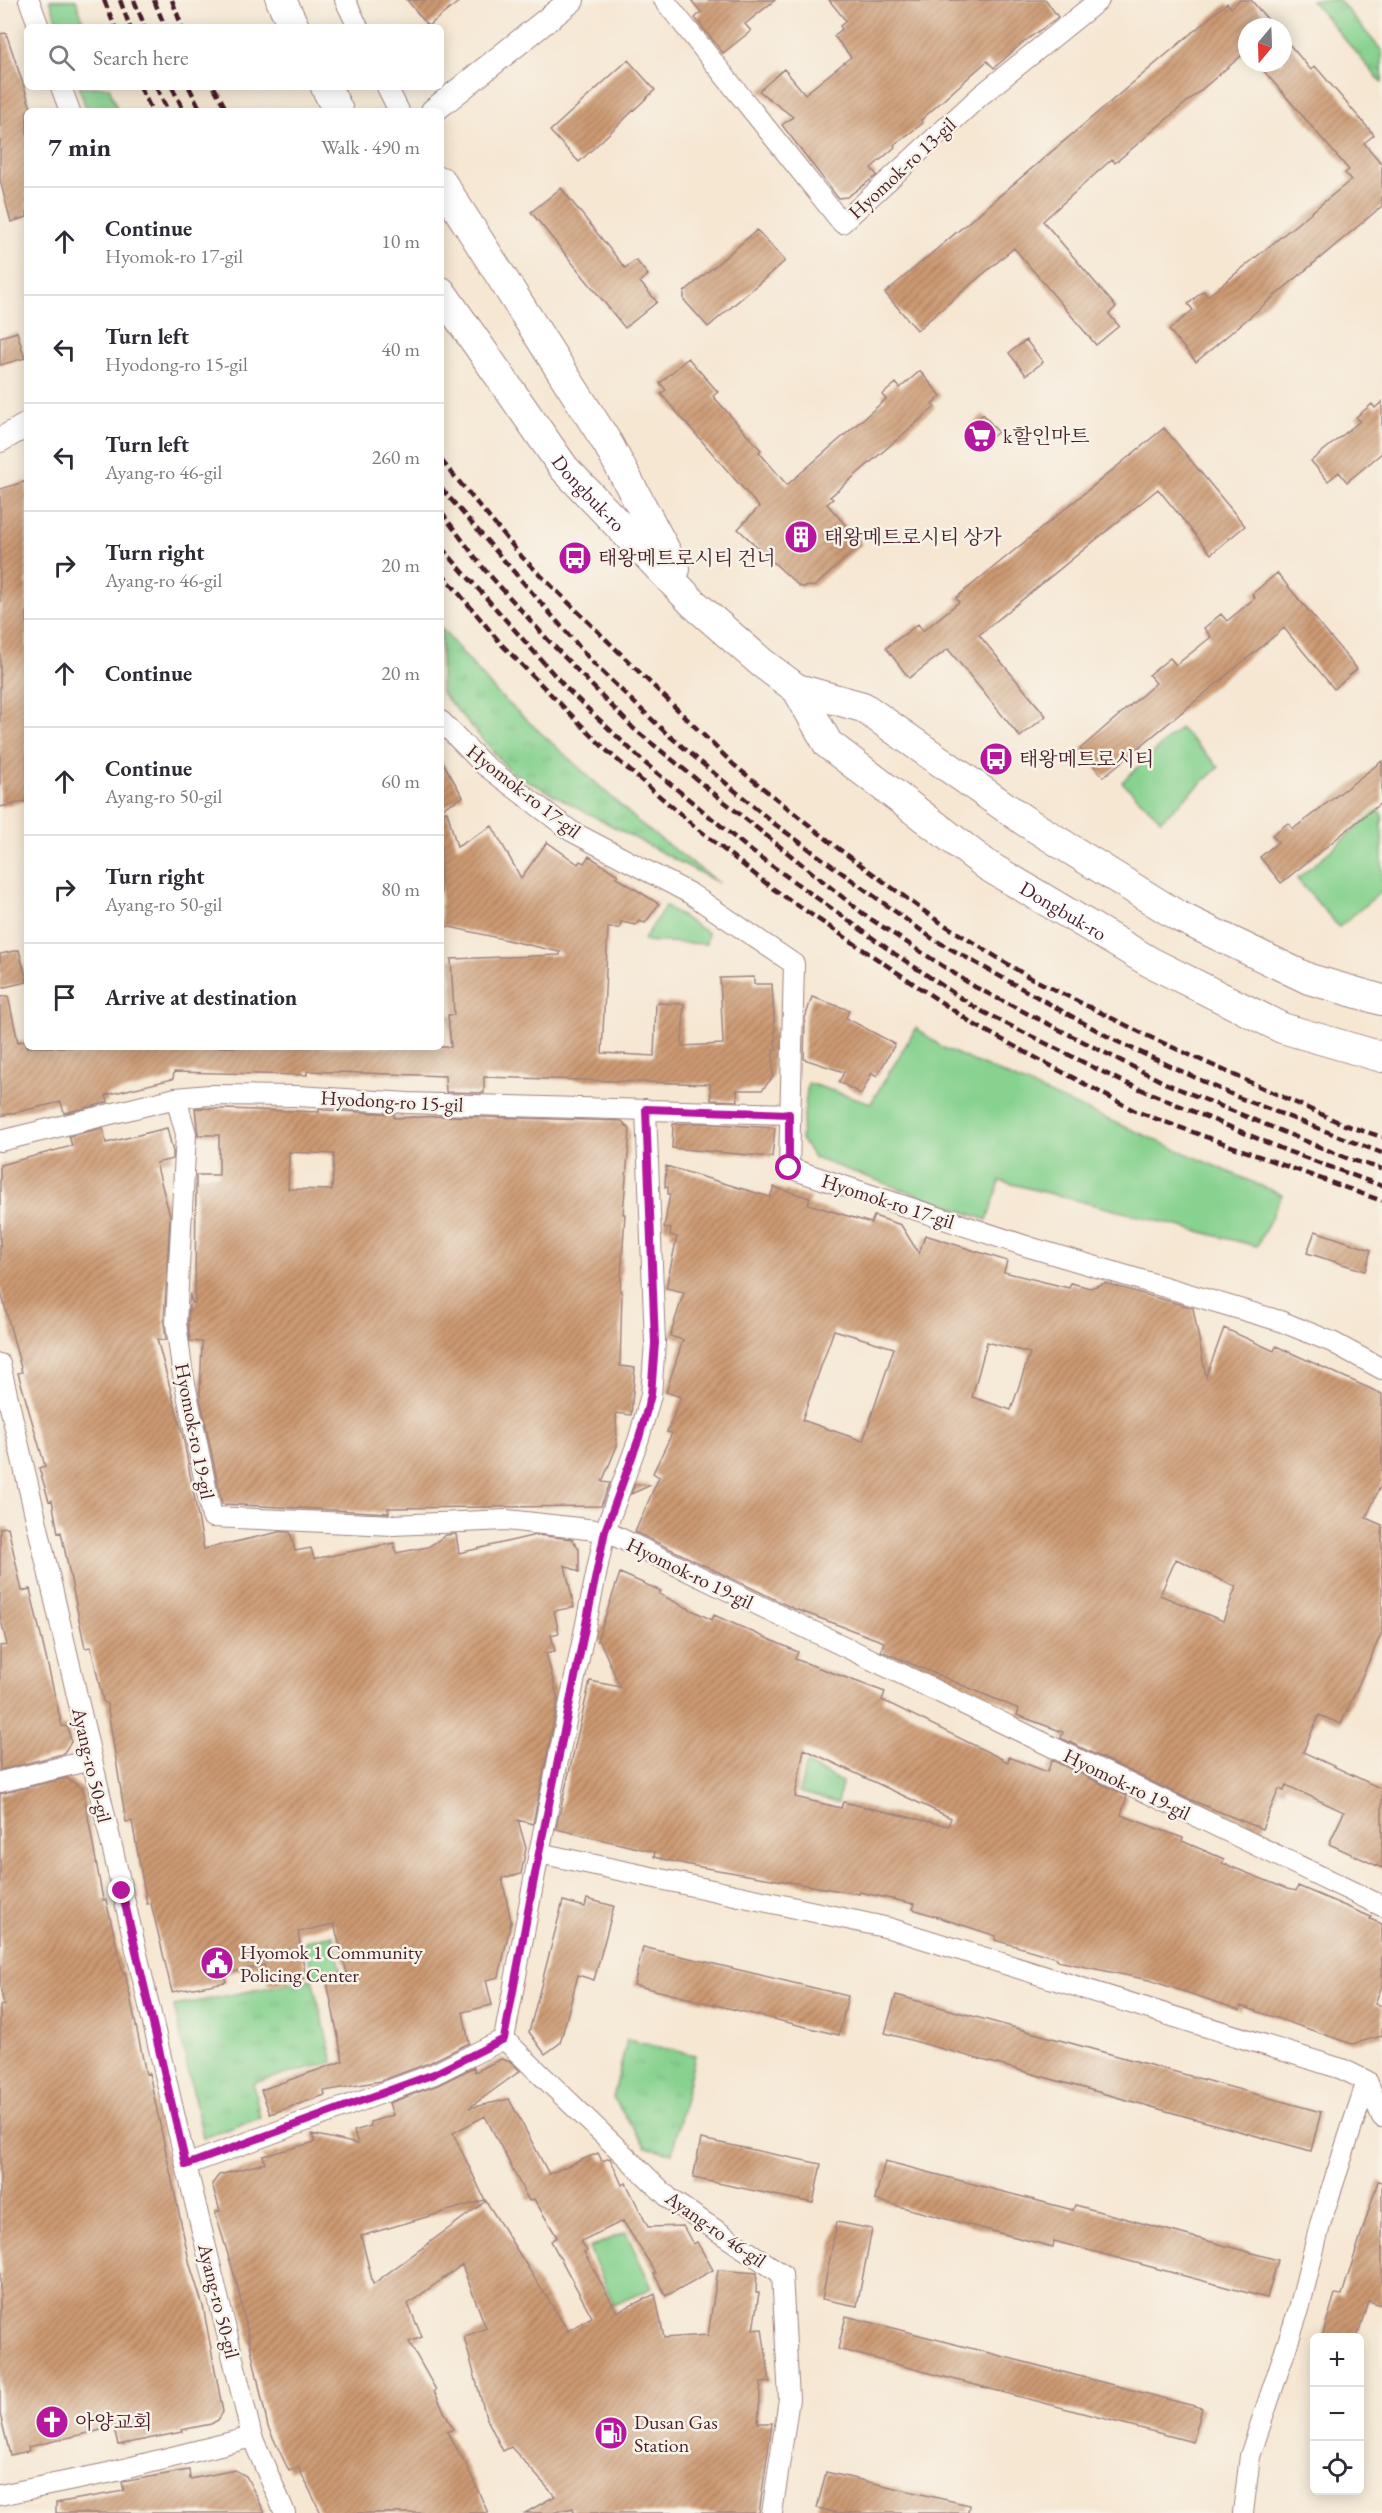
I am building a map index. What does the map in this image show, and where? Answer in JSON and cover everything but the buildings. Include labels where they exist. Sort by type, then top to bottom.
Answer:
[{"type":"main road","points":[[281,0],[293,24]]},
{"type":"main road","points":[[328,90],[336,108]]},
{"type":"main road","points":[[444,187],[608,444],[693,603]]},
{"type":"main road","name":"Dongbuk-ro","points":[[444,296],[564,468],[693,603],[762,663],[797,689],[863,707],[1025,821],[1179,916],[1310,979],[1382,1000]]},
{"type":"main road","name":"Dongbuk-ro","points":[[797,689],[828,744],[988,866],[1150,962],[1282,1028],[1382,1057]]},
{"type":"street","points":[[29,0],[38,24]]},
{"type":"street","points":[[345,0],[357,24]]},
{"type":"street","points":[[437,108],[572,0]]},
{"type":"street","name":"Hyomok-ro 13-gil","points":[[664,0],[842,223],[980,96],[1099,0]]},
{"type":"street","points":[[62,90],[69,108]]},
{"type":"street","points":[[388,90],[398,108]]},
{"type":"street","points":[[0,440],[24,427]]},
{"type":"street","name":"Hyomok-ro 17-gil","points":[[444,724],[483,764],[571,831],[691,894],[794,964],[789,1168],[1029,1247],[1155,1282],[1280,1321],[1332,1341],[1382,1369]]},
{"type":"street","name":"Hyodong-ro 15-gil","points":[[0,1141],[176,1098],[209,1095],[298,1096],[408,1103],[789,1114]]},
{"type":"street","name":"Hyomok-ro 19-gil","points":[[176,1098],[186,1134],[176,1323],[182,1369],[212,1517],[393,1525],[507,1520],[605,1531],[1382,1906]]},
{"type":"street","points":[[186,2165],[434,2074],[504,2039],[539,1853],[605,1531],[639,1438],[651,1395],[655,1343],[646,1109]]},
{"type":"street","name":"Ayang-ro 50-gil","points":[[0,1364],[186,2165],[252,2437],[285,2513]]},
{"type":"street","points":[[0,1782],[91,1760]]},
{"type":"street","points":[[539,1853],[889,1928],[1331,2066],[1375,2077]]},
{"type":"street","name":"Ayang-ro 46-gil","points":[[504,2039],[671,2200],[782,2274],[789,2398],[772,2513]]},
{"type":"street","points":[[1375,2077],[1382,2117]]},
{"type":"street","points":[[1243,2513],[1250,2456],[1299,2309],[1321,2222],[1375,2077]]},
{"type":"street","points":[[0,2495],[108,2473],[252,2437]]},
{"type":"green space","points":[[50,0],[76,0],[84,24],[58,24]]},
{"type":"green space","points":[[1311,0],[1339,0],[1382,51],[1382,83]]},
{"type":"green space","points":[[80,90],[110,90],[117,108],[86,108]]},
{"type":"green space","points":[[444,631],[496,692],[643,826],[719,883],[511,772],[444,695]]},
{"type":"green space","points":[[1180,728],[1219,767],[1161,820],[1122,782]]},
{"type":"green space","points":[[1378,810],[1382,815],[1382,891],[1339,927],[1297,879]]},
{"type":"green space","points":[[665,906],[708,933],[706,944],[643,941]]},
{"type":"green space","points":[[916,1028],[943,1048],[1282,1195],[1257,1246],[1000,1181],[987,1220],[814,1158],[801,1139],[808,1083],[871,1103]]},
{"type":"green space","points":[[806,1764],[842,1782],[838,1803],[799,1792]]},
{"type":"green space","points":[[333,1935],[341,1970],[313,1976],[305,1941]]},
{"type":"green space","points":[[312,1979],[333,2062],[253,2083],[260,2118],[203,2138],[174,2006]]},
{"type":"green space","points":[[627,2040],[695,2055],[672,2153],[646,2147],[613,2098]]},
{"type":"green space","points":[[626,2232],[652,2288],[614,2305],[589,2248]]},
{"type":"railway","points":[[104,0],[114,24]]},
{"type":"railway","points":[[120,0],[129,24]]},
{"type":"railway","points":[[134,0],[144,24]]},
{"type":"railway","points":[[154,0],[164,24]]},
{"type":"railway","points":[[172,0],[181,24]]},
{"type":"railway","points":[[142,90],[150,108]]},
{"type":"railway","points":[[158,90],[166,108]]},
{"type":"railway","points":[[174,90],[182,108]]},
{"type":"railway","points":[[190,90],[200,108]]},
{"type":"railway","points":[[216,90],[225,108]]},
{"type":"railway","points":[[444,464],[522,557],[734,765],[839,849],[935,919],[1027,976],[1152,1038],[1345,1125],[1382,1137]]},
{"type":"railway","points":[[444,491],[595,665],[666,733],[776,825],[933,939],[1116,1041],[1235,1096],[1382,1153]]},
{"type":"railway","points":[[444,516],[485,570],[548,640],[634,729],[866,916],[975,987],[1167,1084],[1349,1159],[1382,1169]]},
{"type":"railway","points":[[444,550],[567,689],[645,763],[750,850],[895,954],[979,1010],[1121,1081],[1287,1151],[1382,1186]]},
{"type":"railway","points":[[444,576],[503,646],[606,750],[693,825],[772,888],[975,1025],[1135,1111],[1382,1201]]},
{"type":"place","name":"k할인마트","points":[[980,436]]},
{"type":"place","name":"태왕메트로시티 상가","points":[[801,537]]},
{"type":"place","name":"태왕메트로시티 건너","points":[[575,558]]},
{"type":"place","name":"태왕메트로시티","points":[[996,759]]},
{"type":"place","name":"Hyomok 1 Community Policing Center","points":[[217,1963]]},
{"type":"place","name":"아양교회","points":[[52,2422]]},
{"type":"place","name":"Dusan Gas Station","points":[[611,2433]]},
{"type":"route","points":[[122,1891],[186,2165],[331,2114],[434,2074],[504,2039],[539,1853],[578,1673],[605,1531],[639,1438],[651,1395],[655,1343],[646,1109],[789,1114],[789,1168]]}]
